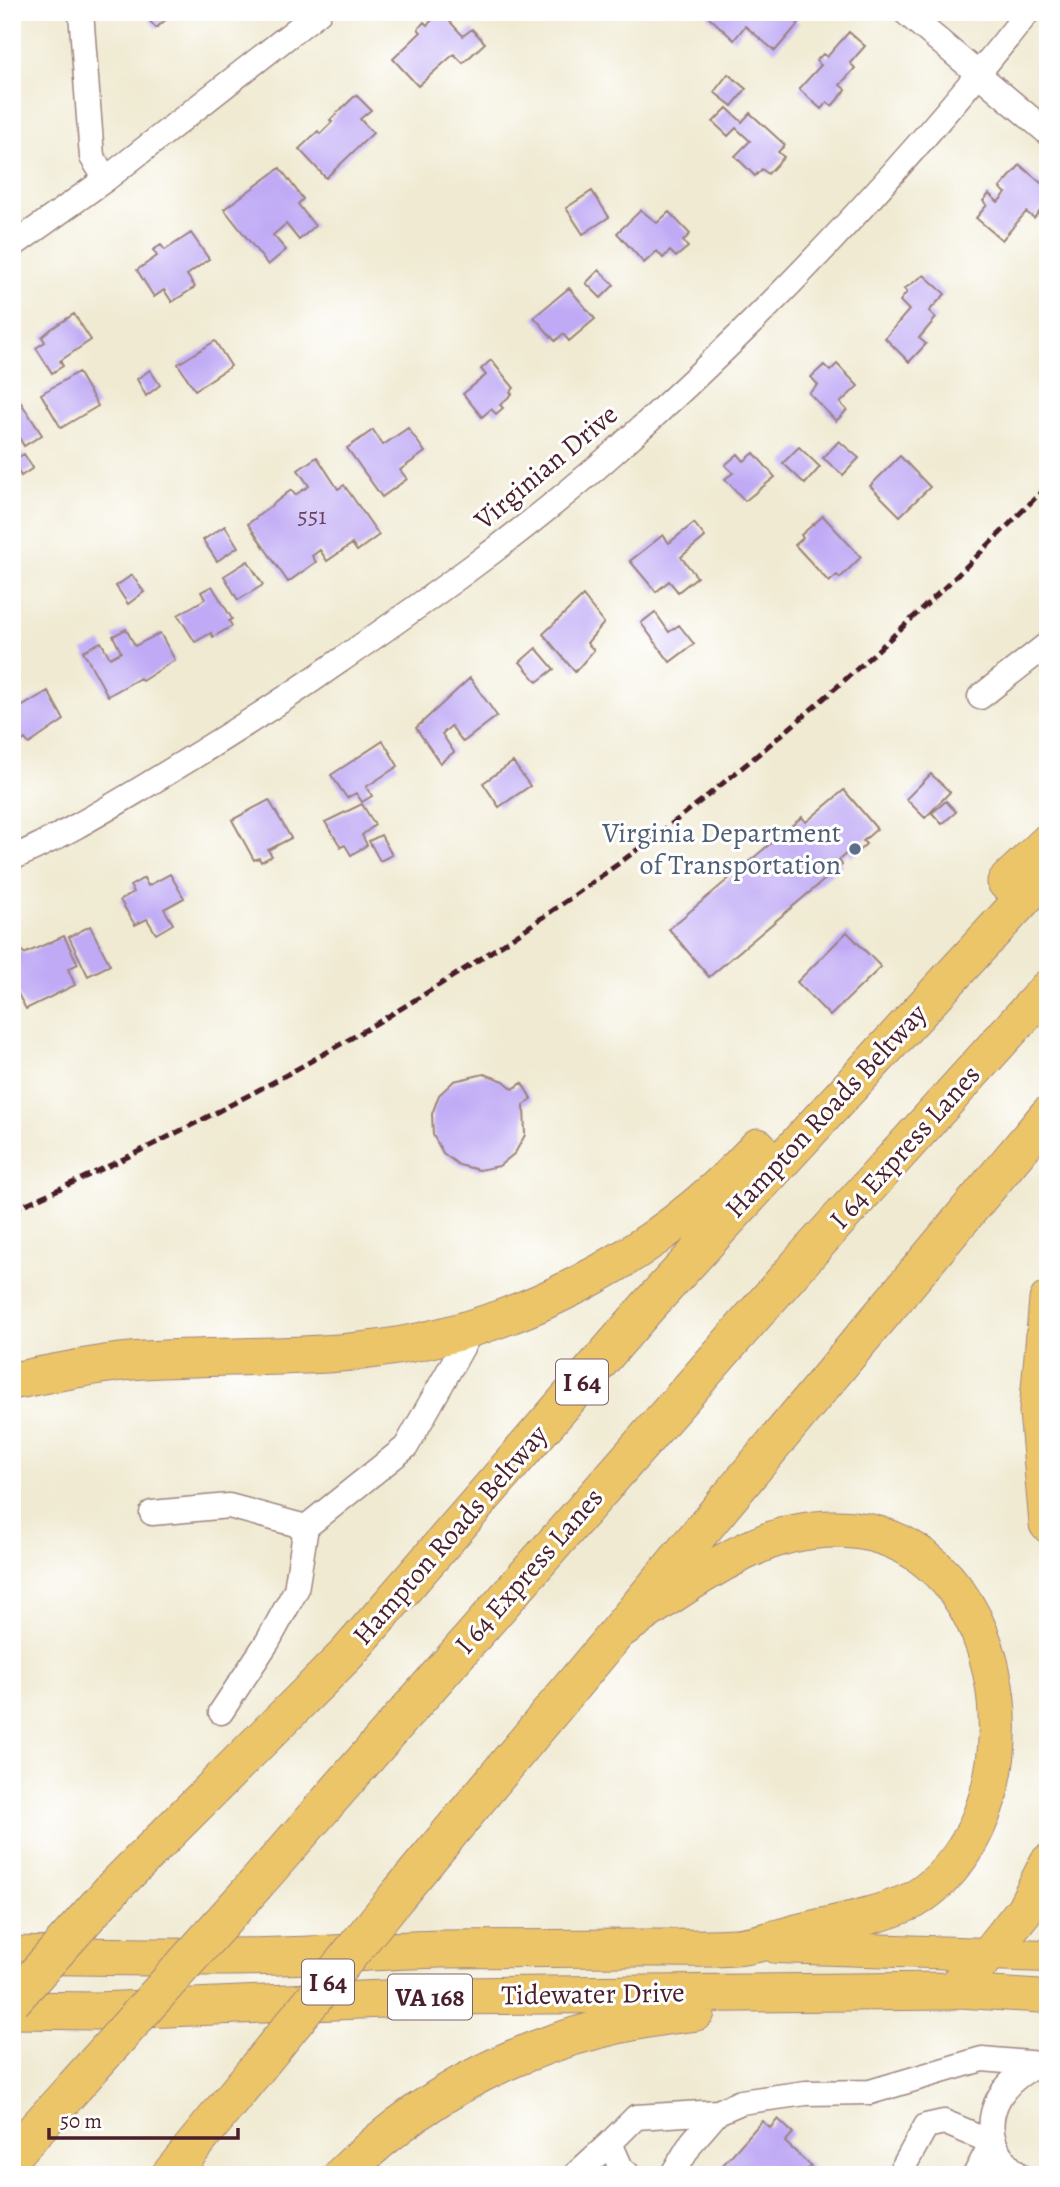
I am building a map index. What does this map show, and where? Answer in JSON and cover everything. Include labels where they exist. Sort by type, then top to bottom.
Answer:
[{"type":"highway","points":[[12,1381],[140,1360],[297,1357],[364,1351],[429,1339],[557,1296],[610,1268],[651,1242],[726,1182],[970,918],[1048,842]]},
{"type":"highway","name":"Hampton Roads Beltway","points":[[12,2001],[114,1887],[347,1654],[649,1305],[1048,872]]},
{"type":"highway","name":"I 64 Express Lanes","points":[[12,2156],[257,1884],[797,1267],[1048,988]]},
{"type":"highway","name":"I 64","points":[[170,2175],[398,1895],[1048,1115]]},
{"type":"highway","points":[[1048,1300],[1038,1411],[1048,1524]]},
{"type":"highway","points":[[617,1632],[670,1595],[787,1535],[813,1530],[845,1530],[903,1544],[933,1559],[960,1580],[984,1605],[1002,1634],[1022,1703],[1024,1746],[1020,1774],[1007,1808],[971,1860],[950,1879],[918,1898],[885,1912],[739,1947]]},
{"type":"highway","points":[[950,1990],[991,1952],[1026,1909],[1048,1863]]},
{"type":"highway","name":"Tidewater Drive","points":[[12,1955],[279,1956],[434,1950],[739,1947]]},
{"type":"highway","points":[[342,2175],[408,2117],[460,2084],[514,2056],[551,2042],[654,2018],[848,1990]]},
{"type":"highway","name":"Tidewater Drive","points":[[12,2010],[97,2011],[457,1996],[950,1990]]},
{"type":"main road","name":"Tidewater Drive","points":[[739,1947],[991,1952],[1048,1956]]},
{"type":"main road","name":"Tidewater Drive","points":[[950,1990],[1048,1997]]},
{"type":"street","points":[[81,12],[92,157],[106,179]]},
{"type":"street","points":[[12,246],[106,179],[319,12]]},
{"type":"street","points":[[905,12],[1048,133]]},
{"type":"street","name":"Virginian Drive","points":[[12,858],[112,805],[250,724],[458,579],[609,457],[753,323],[860,212],[980,73],[1028,12]]},
{"type":"street","points":[[980,697],[1048,645]]},
{"type":"street","points":[[221,1712],[268,1641],[296,1590],[306,1527],[406,1447],[474,1326]]},
{"type":"street","points":[[152,1513],[229,1506],[306,1527]]},
{"type":"street","points":[[575,2175],[636,2117],[718,2112],[741,2102],[793,2095],[870,2092],[982,2059],[1044,2063]]},
{"type":"street","points":[[1018,2175],[995,2150],[991,2122],[996,2103],[1005,2089],[1021,2073],[1044,2063]]},
{"type":"street","points":[[672,2175],[692,2142],[718,2112]]},
{"type":"street","points":[[899,2175],[926,2126],[944,2122],[992,2142]]},
{"type":"street","points":[[975,2175],[992,2142]]},
{"type":"street","points":[[610,2143],[621,2168],[629,2175]]},
{"type":"building","points":[[142,12],[175,12],[156,28]]},
{"type":"building","points":[[441,12],[463,36],[472,29],[485,43],[463,63],[454,54],[418,86],[393,59],[421,32],[418,29],[424,22],[427,25]]},
{"type":"building","points":[[712,12],[786,12],[799,23],[775,51],[745,26],[734,40],[708,16]]},
{"type":"building","points":[[849,32],[865,46],[850,63],[855,68],[840,85],[846,90],[832,106],[827,102],[821,109],[799,89],[821,65],[816,61],[823,54],[827,57]]},
{"type":"building","points":[[728,74],[746,89],[732,106],[714,92]]},
{"type":"building","points":[[356,95],[371,110],[360,119],[373,133],[326,178],[299,149],[318,131],[320,134],[332,122],[330,120]]},
{"type":"building","points":[[727,108],[742,122],[750,113],[785,145],[778,152],[784,157],[768,174],[762,169],[755,176],[735,156],[750,141],[736,128],[728,136],[713,122]]},
{"type":"building","points":[[1020,165],[1048,189],[1048,202],[1034,218],[1026,212],[1002,240],[976,218],[987,205],[983,201],[989,194],[998,202],[1006,193],[1000,188]]},
{"type":"building","points":[[280,168],[303,199],[298,204],[315,226],[299,240],[286,224],[273,235],[286,250],[268,265],[224,209]]},
{"type":"building","points":[[592,191],[609,217],[583,234],[566,208]]},
{"type":"building","points":[[641,210],[657,223],[669,212],[690,234],[683,241],[688,247],[676,257],[670,251],[663,258],[657,251],[644,263],[617,233]]},
{"type":"building","points":[[191,233],[209,259],[187,275],[195,287],[172,302],[164,290],[154,297],[137,270],[157,256],[153,250],[161,245],[165,250]]},
{"type":"building","points":[[599,270],[614,285],[601,298],[586,283]]},
{"type":"building","points":[[924,275],[945,294],[929,311],[936,318],[919,338],[926,344],[909,362],[885,338],[909,310],[900,301],[907,292],[904,289]]},
{"type":"building","points":[[569,288],[595,319],[569,341],[563,334],[555,341],[534,317]]},
{"type":"building","points":[[74,314],[91,340],[60,361],[63,366],[52,373],[36,348],[45,342],[42,337]]},
{"type":"building","points":[[215,341],[231,366],[195,390],[178,364]]},
{"type":"building","points":[[491,360],[514,388],[510,392],[512,394],[500,405],[503,408],[496,414],[491,409],[482,417],[463,394],[486,375],[481,369]]},
{"type":"building","points":[[837,364],[858,386],[840,403],[847,410],[836,421],[809,393],[818,385],[811,377],[824,365],[830,371]]},
{"type":"building","points":[[150,370],[160,385],[146,396],[137,379]]},
{"type":"building","points":[[78,372],[98,406],[61,428],[41,394]]},
{"type":"building","points":[[12,389],[42,435],[24,446],[12,426]]},
{"type":"building","points":[[408,428],[425,452],[400,470],[407,479],[382,497],[347,448],[373,430],[383,445]]},
{"type":"building","points":[[839,441],[859,458],[843,475],[823,458]]},
{"type":"building","points":[[799,447],[820,467],[805,484],[783,463]]},
{"type":"building","points":[[754,453],[775,477],[745,501],[725,479],[733,473],[725,465],[738,454],[744,461]]},
{"type":"building","points":[[24,454],[33,468],[21,476],[12,461]]},
{"type":"building","points":[[900,456],[930,487],[900,516],[870,486]]},
{"type":"building","points":[[317,457],[338,489],[344,485],[379,535],[357,551],[352,544],[327,561],[320,550],[312,556],[316,562],[288,582],[248,524],[291,490],[295,495],[309,486],[298,470]]},
{"type":"building","points":[[823,516],[861,557],[840,578],[837,575],[829,582],[795,545],[803,538],[801,535]]},
{"type":"building","points":[[694,523],[705,537],[681,557],[697,577],[678,592],[669,581],[656,592],[630,561],[663,535],[669,543]]},
{"type":"building","points":[[225,526],[238,547],[217,561],[203,540]]},
{"type":"building","points":[[248,561],[263,585],[238,600],[224,576]]},
{"type":"building","points":[[132,575],[144,592],[128,604],[116,586]]},
{"type":"building","points":[[212,586],[232,619],[229,621],[232,626],[213,637],[211,633],[195,642],[178,615],[205,599],[201,592]]},
{"type":"building","points":[[583,596],[604,623],[587,643],[594,650],[575,672],[543,634]]},
{"type":"building","points":[[655,612],[669,632],[679,625],[694,644],[670,662],[641,623]]},
{"type":"building","points":[[126,629],[135,646],[160,633],[175,660],[142,681],[140,678],[108,696],[83,651],[101,642],[110,658],[121,652],[113,636]]},
{"type":"building","points":[[536,648],[554,669],[537,682],[520,662]]},
{"type":"building","points":[[470,678],[497,716],[463,742],[451,726],[442,734],[454,752],[440,763],[416,728]]},
{"type":"building","points":[[48,691],[64,720],[29,744],[25,739],[12,747],[12,703],[16,710]]},
{"type":"building","points":[[383,741],[398,766],[366,787],[372,796],[362,802],[356,793],[347,798],[331,775]]},
{"type":"building","points":[[513,762],[530,786],[499,807],[483,783]]},
{"type":"building","points":[[931,774],[950,792],[925,818],[906,799]]},
{"type":"building","points":[[844,790],[877,829],[863,841],[866,844],[852,857],[848,852],[839,860],[842,865],[709,977],[669,929],[802,817],[806,822]]},
{"type":"building","points":[[269,800],[291,838],[268,850],[272,856],[261,862],[259,858],[254,860],[232,820]]},
{"type":"building","points":[[946,801],[956,812],[942,824],[932,813]]},
{"type":"building","points":[[362,804],[375,825],[362,835],[367,845],[351,855],[345,845],[341,847],[325,822]]},
{"type":"building","points":[[381,835],[392,855],[380,861],[369,841]]},
{"type":"building","points":[[170,874],[184,898],[164,909],[173,924],[156,934],[147,919],[135,925],[120,900],[134,892],[130,886],[144,878],[148,886]]},
{"type":"building","points":[[90,926],[110,965],[88,976],[69,937]]},
{"type":"building","points":[[847,932],[881,967],[830,1016],[797,982]]},
{"type":"building","points":[[64,936],[78,964],[68,969],[75,985],[26,1009],[12,983],[12,955],[22,950],[24,954]]},
{"type":"building","points":[[484,1074],[504,1081],[513,1089],[522,1083],[532,1100],[524,1105],[525,1135],[515,1153],[499,1166],[479,1170],[459,1165],[443,1153],[433,1135],[432,1114],[439,1095],[454,1081]]},
{"type":"building","points":[[778,2119],[793,2133],[785,2142],[811,2166],[803,2175],[714,2175],[762,2121],[770,2128]]},
{"type":"railway","points":[[12,1210],[107,1167],[295,1070],[387,1017],[565,902],[651,840],[815,706],[934,598],[1048,485]]},
{"type":"place","name":"Virginia Department of Transportation","points":[[855,849]]}]
